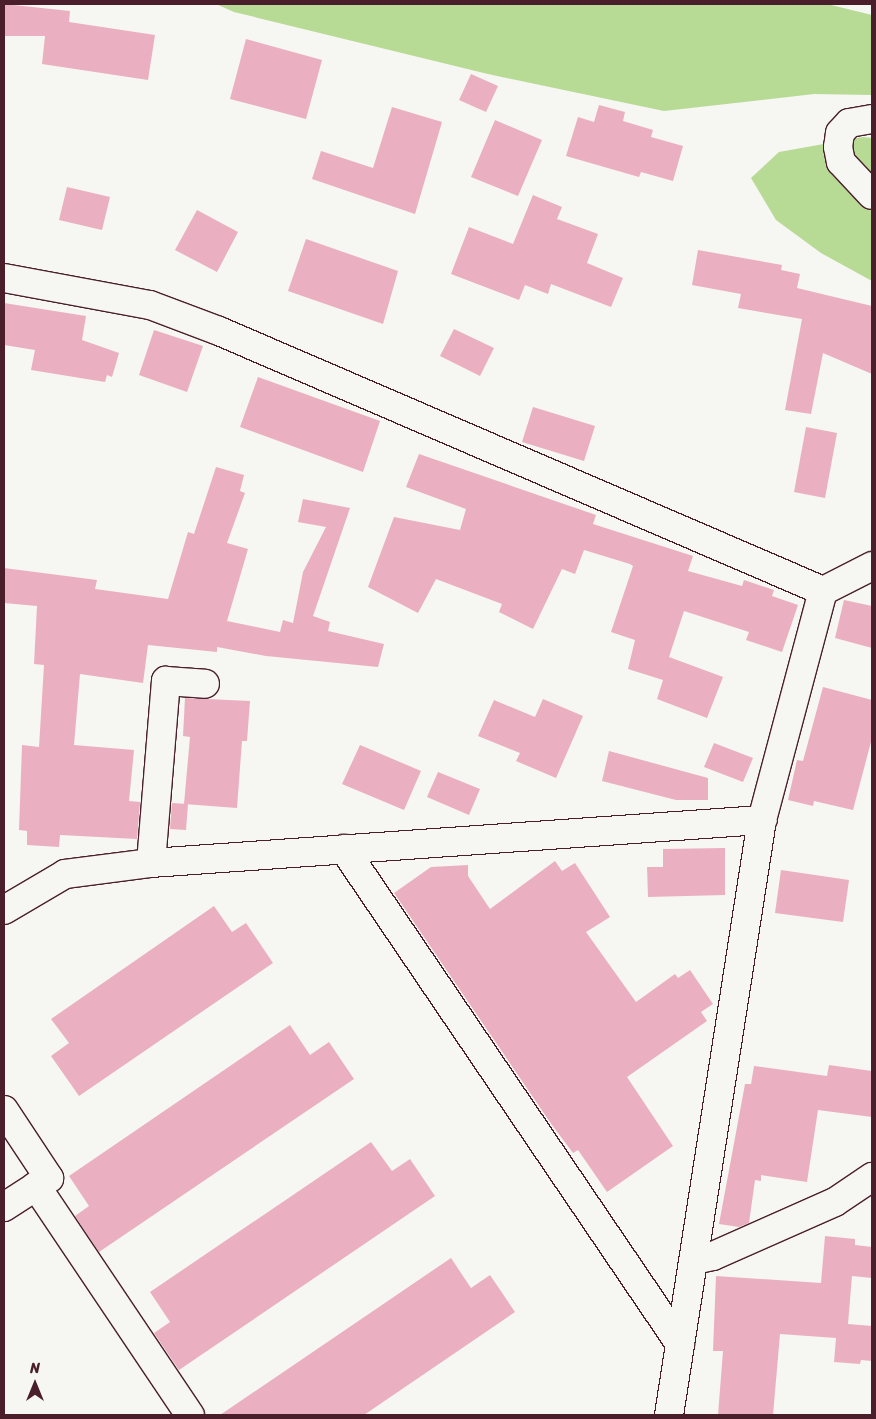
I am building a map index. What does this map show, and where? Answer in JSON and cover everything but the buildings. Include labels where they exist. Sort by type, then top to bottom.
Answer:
[{"type":"street","points":[[872,119],[849,123],[840,132],[838,147],[841,162],[872,195]]},
{"type":"street","points":[[4,278],[150,305],[219,331],[823,591]]},
{"type":"street","points":[[669,1415],[762,820],[823,591],[872,566]]},
{"type":"street","points":[[151,863],[166,681],[205,684]]},
{"type":"street","points":[[4,910],[65,874],[151,863],[762,820]]},
{"type":"street","points":[[344,849],[680,1344]]},
{"type":"street","points":[[4,1110],[49,1178],[4,1208]]},
{"type":"street","points":[[694,1260],[713,1256],[835,1202],[872,1177]]},
{"type":"street","points":[[36,1186],[183,1412]]},
{"type":"green space","points":[[216,4],[827,4],[872,15],[872,95],[814,94],[664,111],[488,74],[234,12]]},
{"type":"green space","points":[[863,137],[872,138],[872,281],[821,253],[776,220],[751,178],[779,152]]}]
